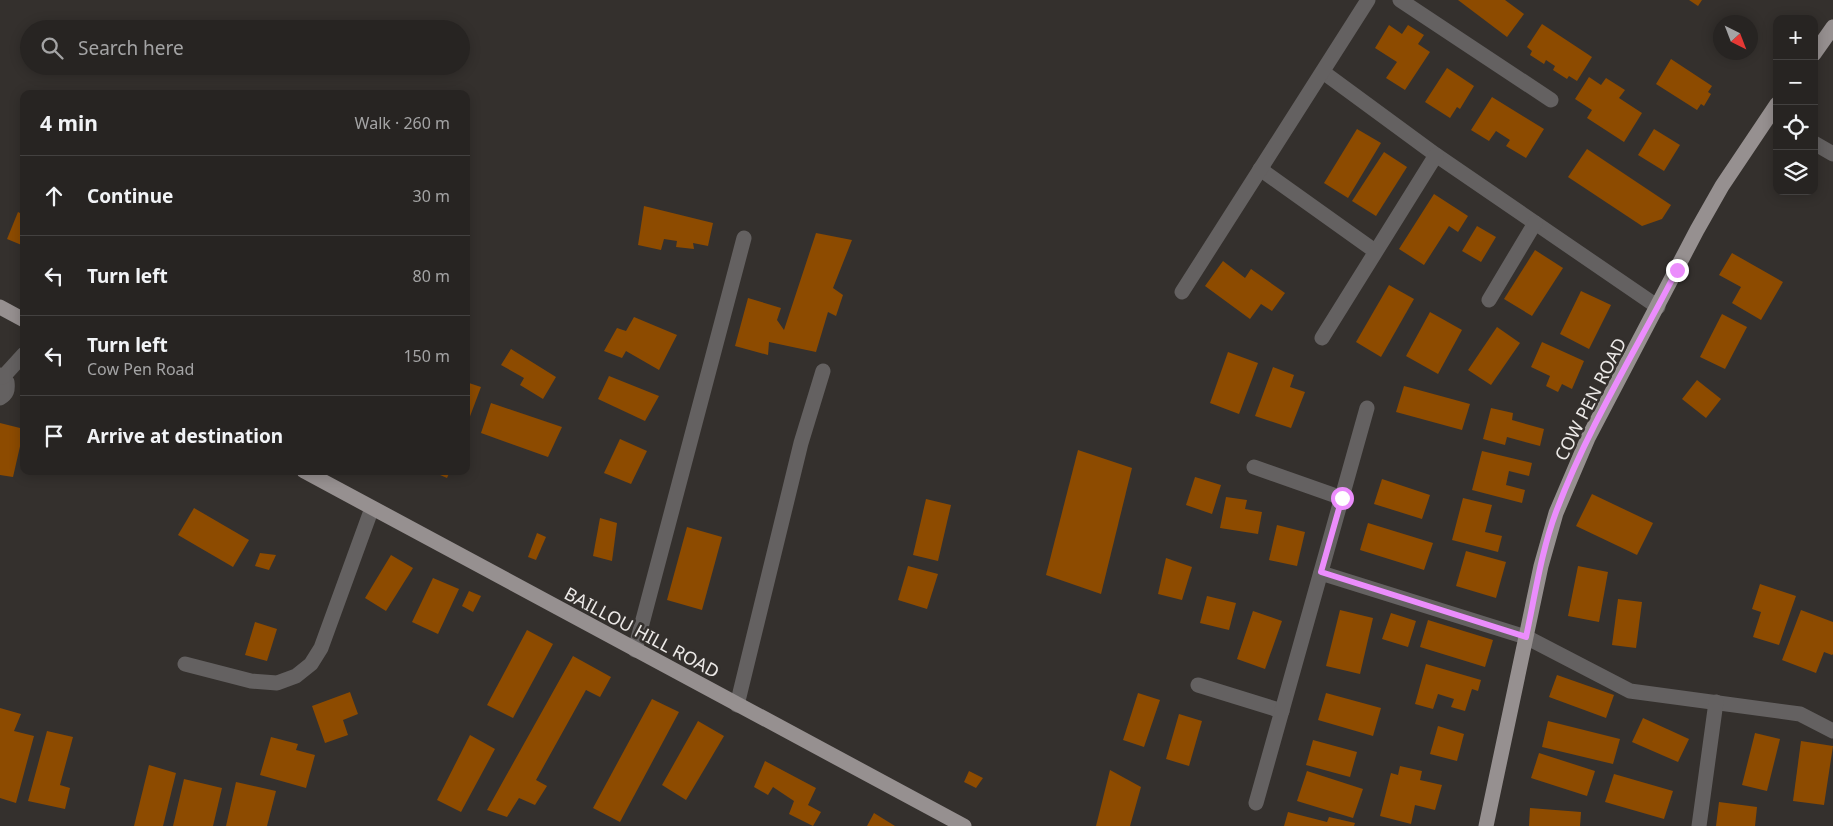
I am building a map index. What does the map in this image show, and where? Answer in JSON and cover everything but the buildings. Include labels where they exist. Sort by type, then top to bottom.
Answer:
[{"type":"main road","points":[[1818,48],[1833,27]]},
{"type":"main road","name":"COW PEN ROAD","points":[[1486,826],[1541,566],[1556,512],[1588,438],[1722,186],[1773,115]]},
{"type":"main road","points":[[0,307],[20,318]]},
{"type":"main road","name":"BAILLOU HILL ROAD","points":[[311,475],[964,826]]},
{"type":"street","points":[[1182,292],[1368,0]]},
{"type":"street","points":[[1400,0],[1551,100]]},
{"type":"street","points":[[1322,72],[1436,155],[1658,307]]},
{"type":"street","points":[[1818,145],[1833,154]]},
{"type":"street","points":[[1322,338],[1436,155]]},
{"type":"street","points":[[1260,170],[1375,251]]},
{"type":"street","points":[[1489,300],[1535,223]]},
{"type":"street","points":[[635,650],[744,238]]},
{"type":"street","points":[[0,398],[6,394],[8,389],[7,382],[1,376],[20,358]]},
{"type":"street","points":[[737,704],[801,443],[823,371]]},
{"type":"street","points":[[1256,803],[1368,408]]},
{"type":"street","points":[[1254,467],[1342,498]]},
{"type":"street","points":[[186,664],[251,681],[277,683],[296,676],[311,664],[322,648],[372,508]]},
{"type":"street","points":[[1321,572],[1526,637],[1630,691],[1800,714],[1833,732]]},
{"type":"street","points":[[1198,685],[1282,711]]},
{"type":"street","points":[[1699,826],[1716,702]]},
{"type":"route","points":[[1342,498],[1321,572],[1526,637],[1541,566],[1556,512],[1588,438],[1677,270]]}]
